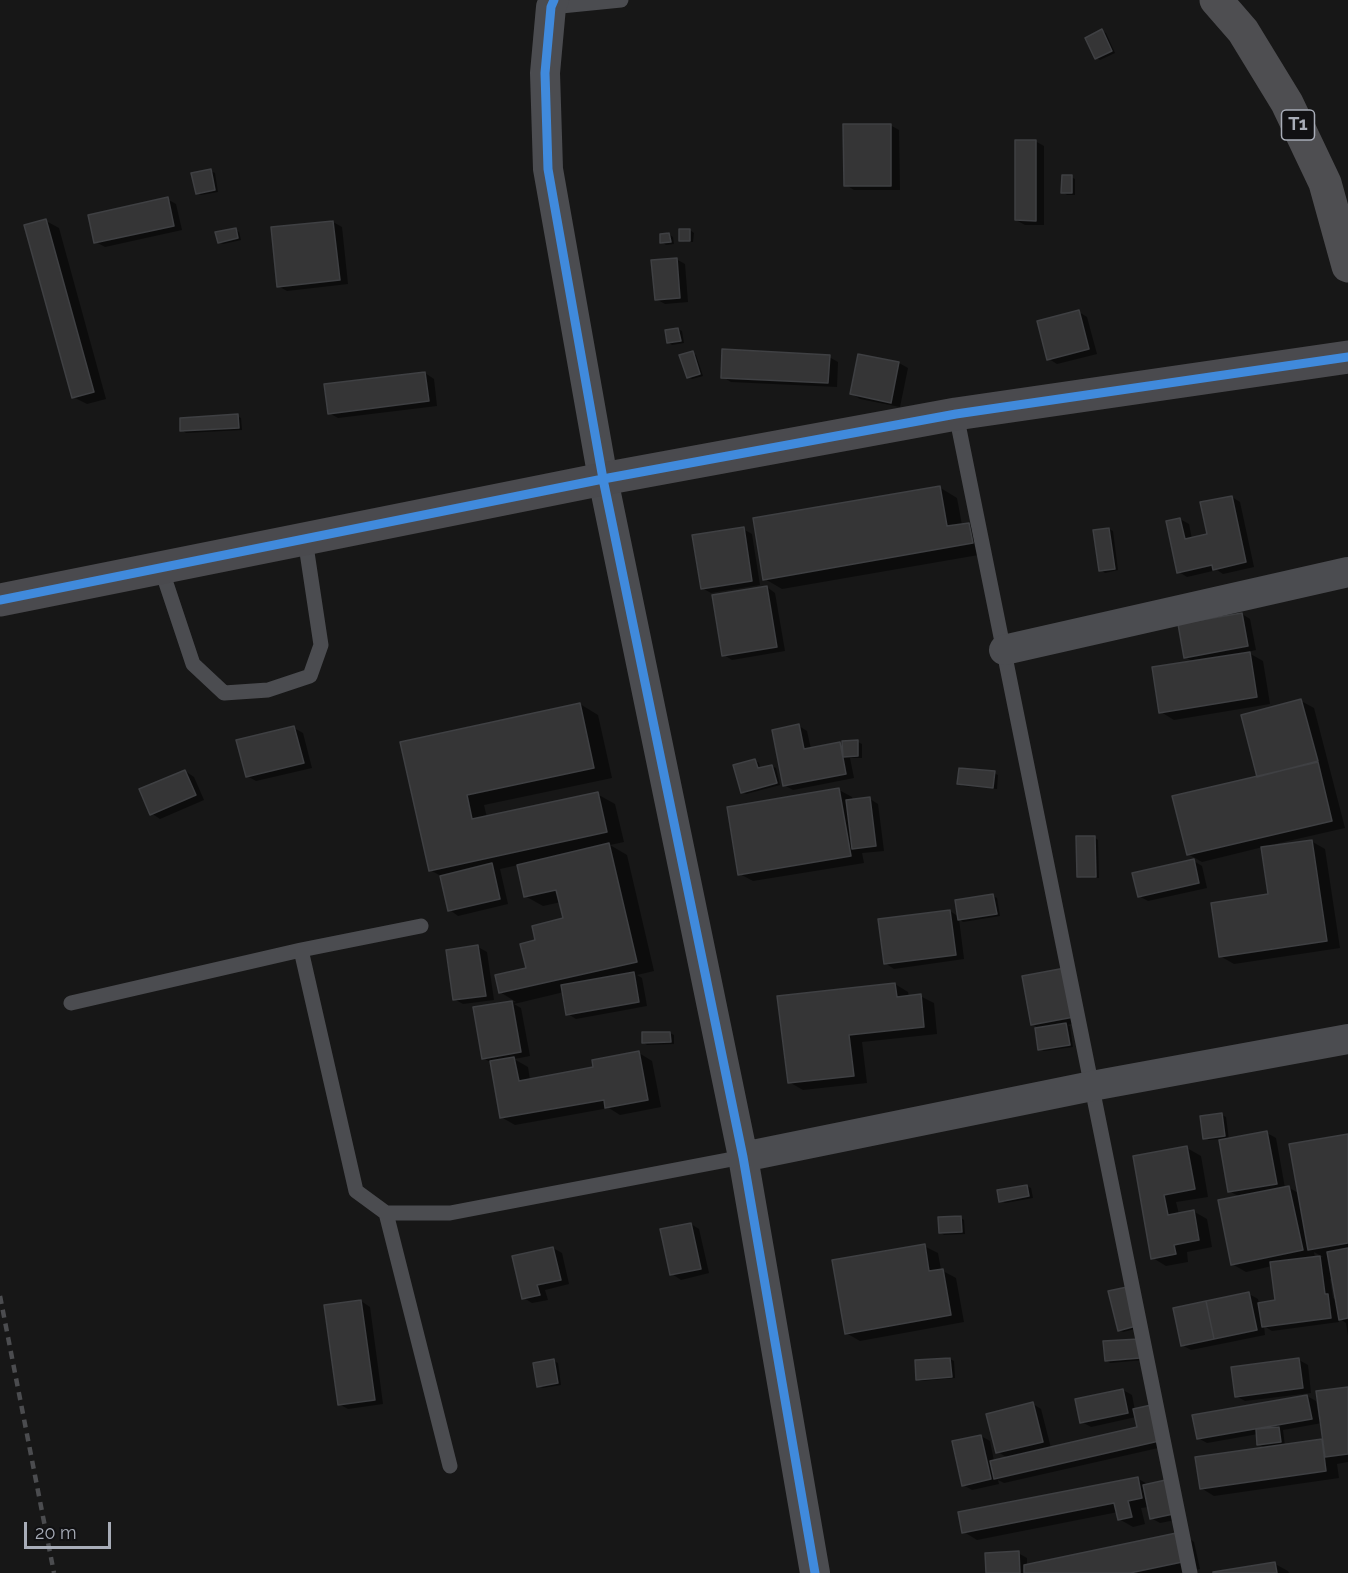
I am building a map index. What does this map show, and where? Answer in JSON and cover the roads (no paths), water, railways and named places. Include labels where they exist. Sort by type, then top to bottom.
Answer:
[{"type":"highway","name":"T1","points":[[1216,0],[1243,31],[1287,103],[1325,183],[1348,266]]},
{"type":"street","points":[[553,4],[544,73],[548,169],[603,479],[743,1157],[815,1573]]},
{"type":"street","points":[[0,600],[603,479],[956,414],[1348,357]]},
{"type":"street","points":[[1004,650],[1348,572]]},
{"type":"street","points":[[743,1157],[1092,1086],[1348,1039]]},
{"type":"lane","points":[[553,4],[621,0]]},
{"type":"lane","points":[[956,414],[1190,1573]]},
{"type":"lane","points":[[161,568],[193,664],[224,693],[268,690],[310,676],[321,645],[305,539]]},
{"type":"lane","points":[[71,1003],[301,950],[421,926]]},
{"type":"lane","points":[[301,950],[356,1191],[386,1212],[450,1213],[743,1157]]},
{"type":"lane","points":[[386,1212],[450,1466]]},
{"type":"railway","points":[[0,1296],[54,1573]]}]
